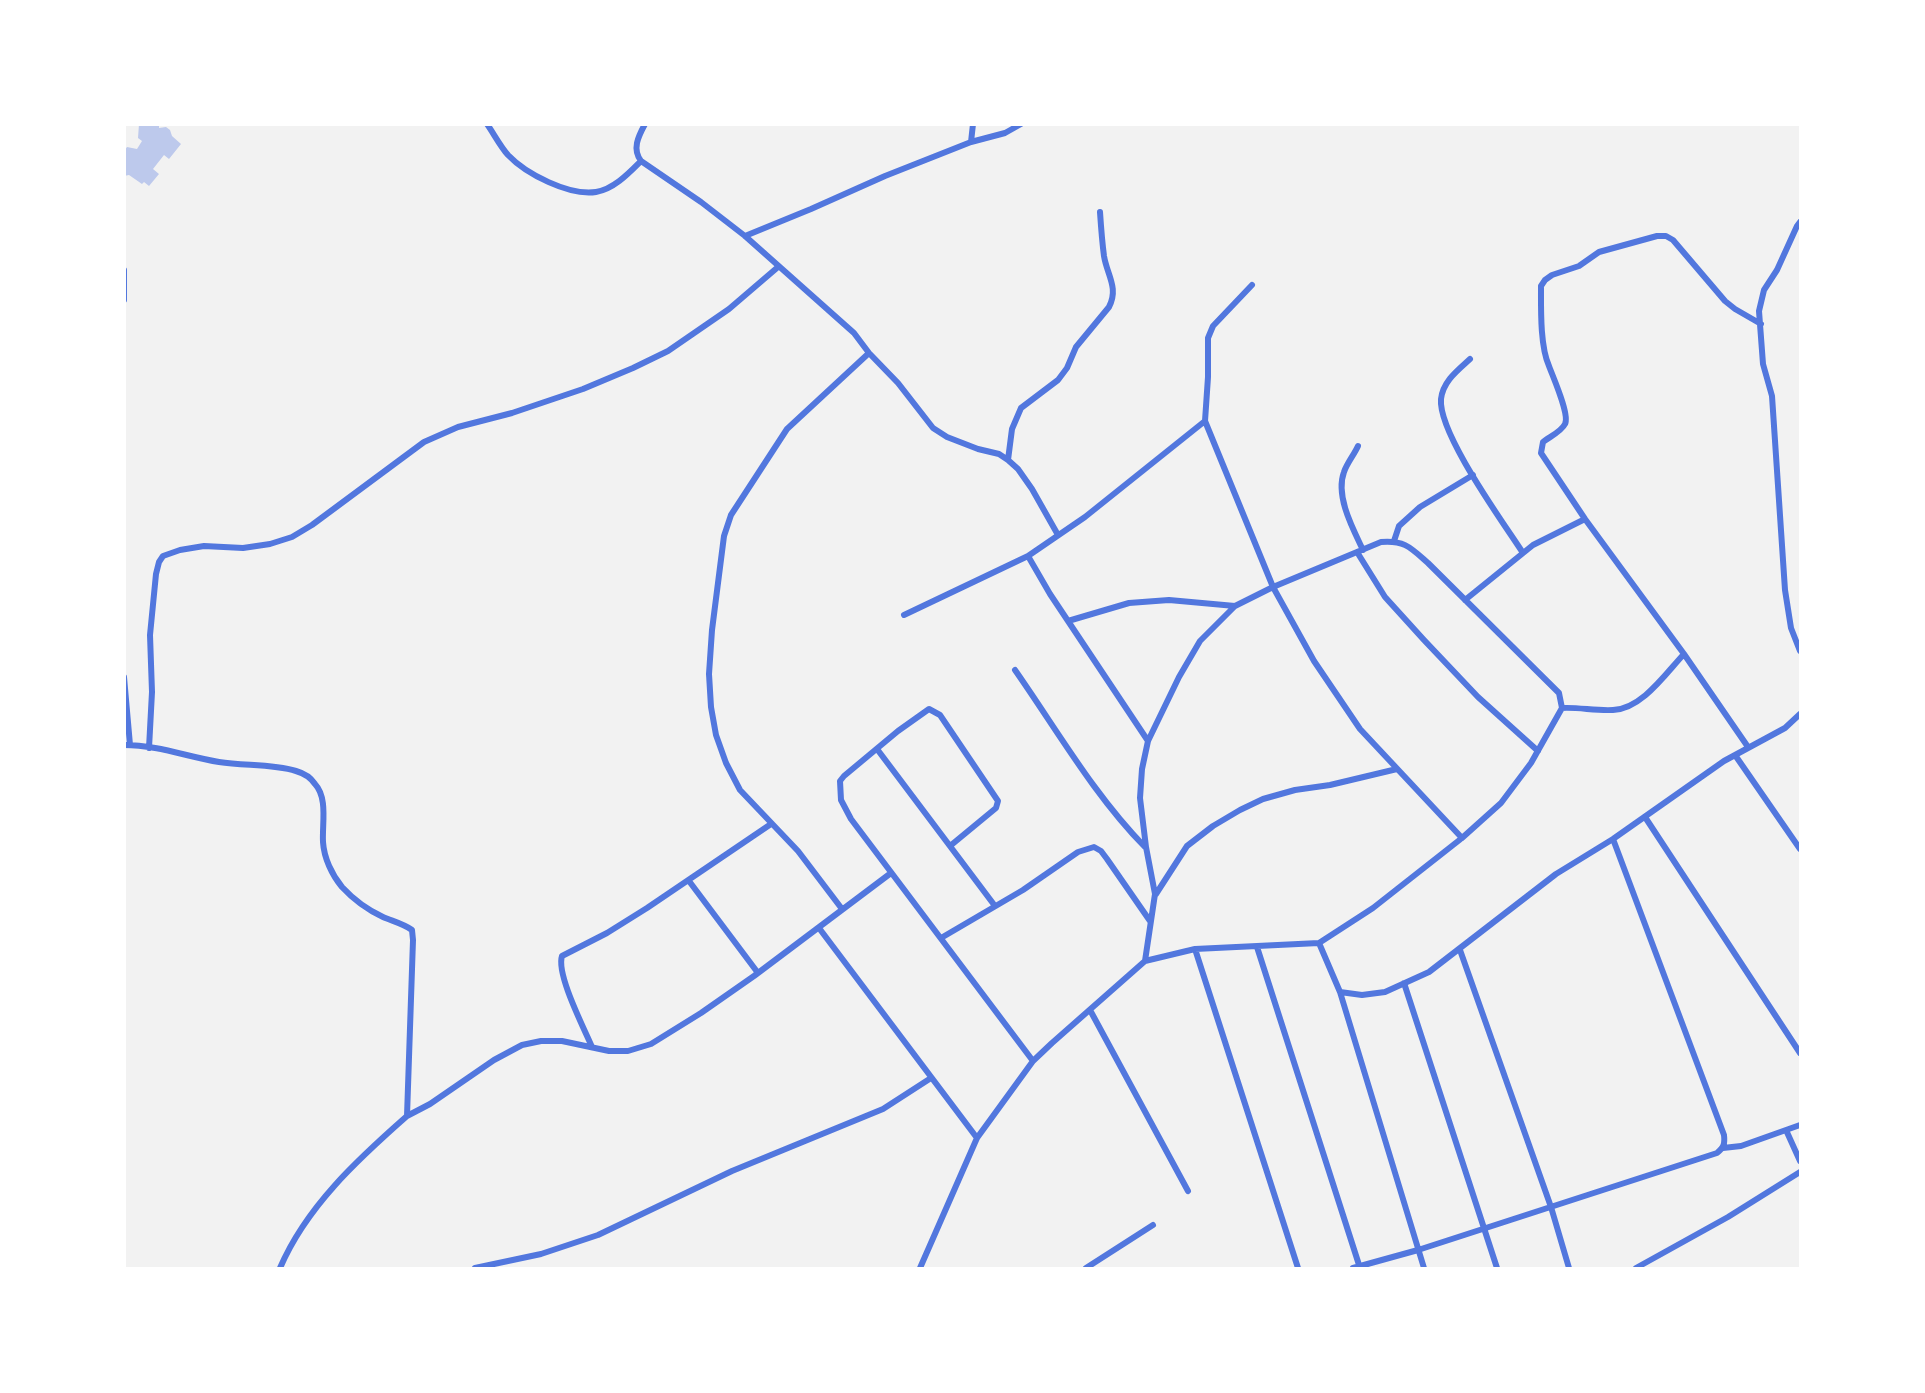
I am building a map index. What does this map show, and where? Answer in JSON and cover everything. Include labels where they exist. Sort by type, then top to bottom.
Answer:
[{"type":"street","points":[[487,124],[508,155],[528,172],[549,182],[582,192],[597,192],[608,188],[623,179],[641,161]]},
{"type":"street","points":[[645,124],[636,146],[636,154],[641,161],[701,202],[745,236],[854,333],[938,432],[999,454],[1008,460],[1018,469],[1058,535]]},
{"type":"street","points":[[971,142],[973,124]]},
{"type":"street","points":[[745,236],[885,176],[971,142],[1005,133],[1021,124]]},
{"type":"street","points":[[1008,460],[1012,429],[1021,408],[1058,380],[1067,368],[1076,347],[1113,300],[1114,292],[1104,259],[1100,212]]},
{"type":"street","points":[[1800,222],[1777,270],[1764,290],[1759,311],[1763,364],[1772,396],[1785,590],[1791,628],[1800,651]]},
{"type":"street","points":[[1748,747],[1684,654],[1584,519],[1540,453],[1543,442],[1563,427],[1566,418],[1558,388],[1547,362],[1541,286],[1552,275],[1579,266],[1599,252],[1657,236],[1666,236],[1725,301],[1761,324]]},
{"type":"street","points":[[149,748],[152,692],[150,635],[156,574],[163,556],[180,550],[204,546],[252,547],[292,537],[312,525],[424,442],[458,427],[512,413],[583,389],[668,351],[729,309],[778,267]]},
{"type":"street","points":[[124,270],[124,300]]},
{"type":"street","points":[[1252,285],[1213,326],[1208,338],[1205,421],[1273,587],[1314,661],[1359,729],[1462,838]]},
{"type":"street","points":[[842,909],[798,851],[740,790],[726,763],[716,735],[709,674],[724,536],[731,515],[787,429],[869,353]]},
{"type":"street","points":[[1470,359],[1448,379],[1441,400],[1442,409],[1458,450],[1523,553]]},
{"type":"street","points":[[904,615],[1028,556],[1085,517],[1205,421]]},
{"type":"street","points":[[1358,447],[1343,473],[1343,500],[1347,518],[1360,551],[1385,597],[1478,698],[1538,751]]},
{"type":"street","points":[[1394,541],[1400,526],[1420,507],[1473,475]]},
{"type":"street","points":[[1466,600],[1533,545],[1584,519]]},
{"type":"street","points":[[920,1269],[977,1138],[1034,1060],[1145,961],[1195,949],[1319,943],[1373,908],[1462,838],[1501,803],[1531,763],[1562,708],[1559,693],[1407,545],[1394,541],[1381,542],[1273,587],[1235,606],[1200,641],[1164,706],[1148,741],[1142,769],[1140,798],[1155,894],[1145,961]]},
{"type":"street","points":[[1028,556],[1068,621],[1148,741]]},
{"type":"street","points":[[1068,621],[1129,603],[1169,600],[1235,606]]},
{"type":"street","points":[[1562,708],[1616,710],[1637,702],[1684,654]]},
{"type":"street","points":[[1015,670],[1120,822],[1146,847]]},
{"type":"street","points":[[124,678],[127,745],[219,762],[283,768],[299,772],[317,785],[324,810],[323,843],[333,874],[343,888],[380,915],[412,930],[407,1116]]},
{"type":"street","points":[[950,846],[996,808],[998,801],[940,715],[933,710],[925,711],[844,776],[840,781],[839,791],[843,807],[1034,1060]]},
{"type":"street","points":[[1340,993],[1362,995],[1385,992],[1429,972],[1556,874],[1613,839],[1735,755],[1785,728],[1800,714]]},
{"type":"street","points":[[877,749],[995,906]]},
{"type":"street","points":[[1735,755],[1800,849]]},
{"type":"street","points":[[1155,894],[1187,846],[1240,810],[1263,799],[1295,790],[1330,785],[1397,769]]},
{"type":"street","points":[[1645,817],[1800,1053]]},
{"type":"street","points":[[592,1047],[563,977],[560,964],[562,956],[607,933],[689,881],[771,824]]},
{"type":"street","points":[[1613,839],[1725,1135],[1723,1148]]},
{"type":"street","points":[[941,938],[1078,852],[1094,847],[1101,851],[1107,859],[1150,922]]},
{"type":"street","points":[[280,1269],[289,1247],[309,1217],[369,1150],[407,1116],[430,1104],[494,1060],[522,1045],[541,1041],[562,1041],[609,1052],[628,1051],[651,1044],[701,1014],[758,974],[891,873]]},
{"type":"street","points":[[689,881],[758,974]]},
{"type":"street","points":[[819,928],[977,1138]]},
{"type":"street","points":[[1319,943],[1340,993],[1424,1269]]},
{"type":"street","points":[[1257,947],[1358,1268],[1551,1207],[1717,1152],[1723,1148],[1741,1146],[1800,1125]]},
{"type":"street","points":[[1195,949],[1298,1269]]},
{"type":"street","points":[[1460,950],[1551,1207],[1569,1269]]},
{"type":"street","points":[[1404,983],[1497,1269]]},
{"type":"street","points":[[1090,1010],[1188,1191]]},
{"type":"street","points":[[475,1269],[541,1254],[598,1235],[732,1171],[883,1108],[932,1078]]},
{"type":"street","points":[[1786,1130],[1800,1161]]},
{"type":"street","points":[[1636,1269],[1728,1217],[1800,1172]]},
{"type":"street","points":[[1086,1269],[1153,1225]]},
{"type":"building","points":[[139,124],[159,124],[159,128],[166,127],[181,144],[169,159],[164,155],[153,169],[159,174],[149,186],[129,175],[124,176],[124,151],[127,147],[137,149],[142,141],[138,138]]}]
